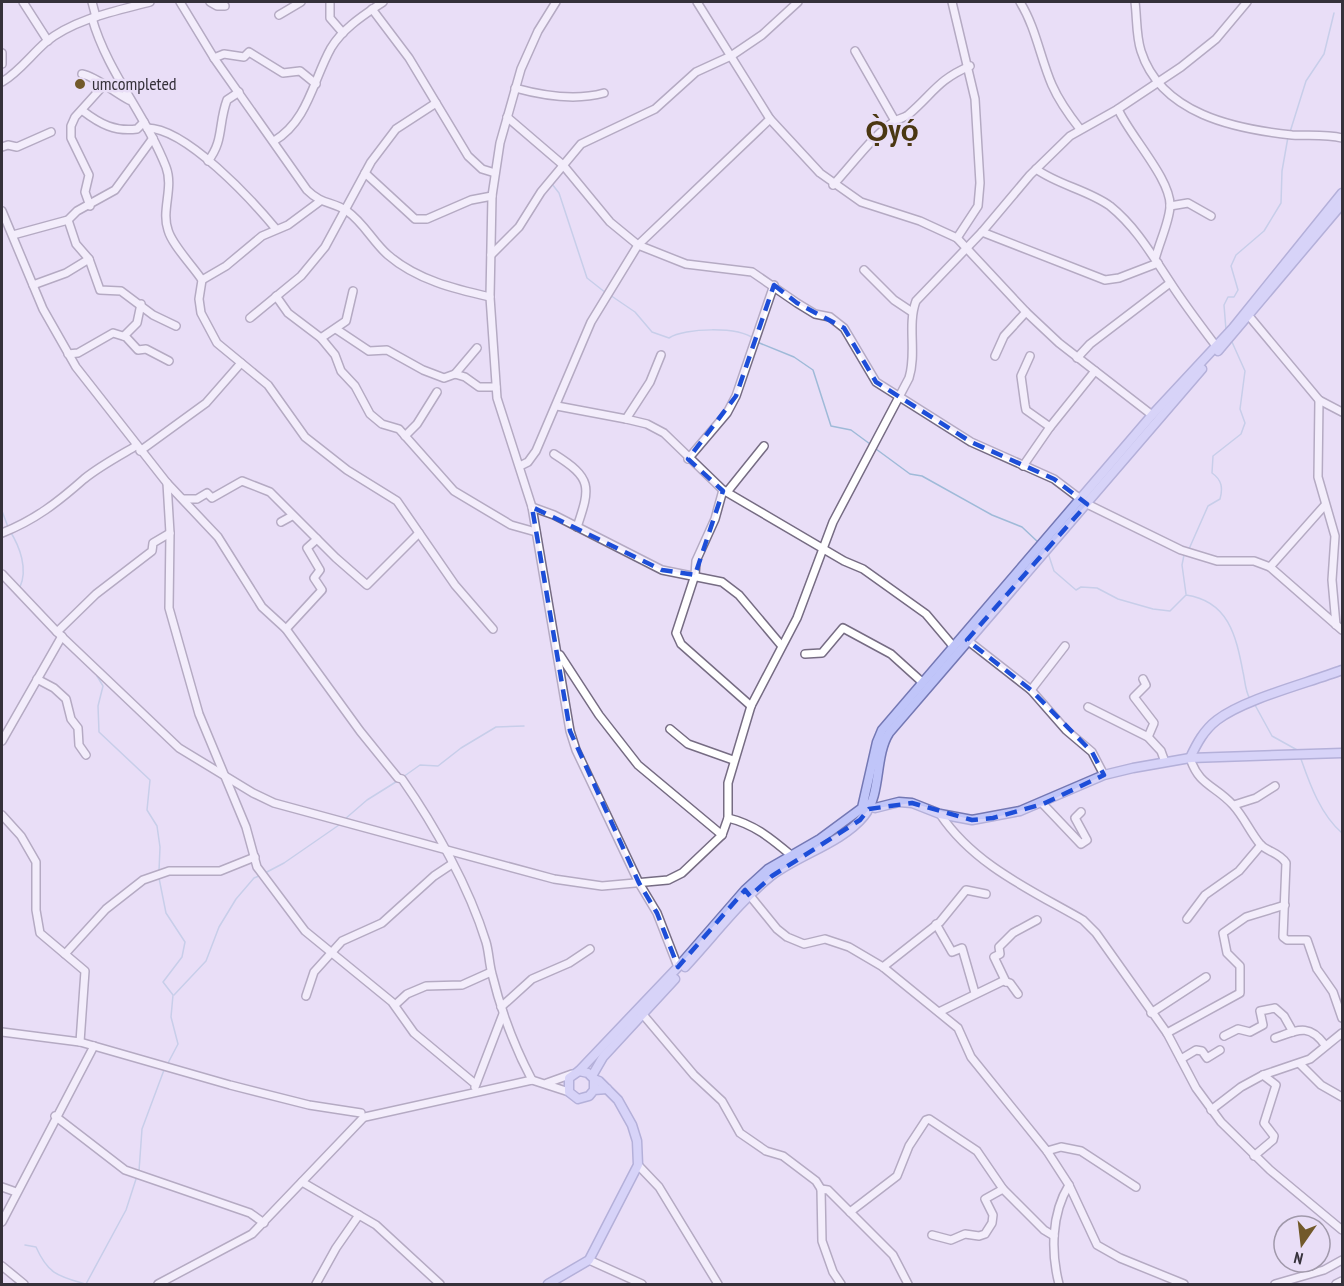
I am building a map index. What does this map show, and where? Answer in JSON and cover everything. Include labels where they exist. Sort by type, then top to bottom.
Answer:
[{"type":"main road","points":[[641,1012],[567,1083],[569,1092],[582,1099],[589,1096],[594,1090],[593,1078],[603,1057],[768,869],[854,816],[867,804],[879,735],[922,682],[967,639],[1221,343],[1249,316],[1342,193]]},
{"type":"main road","points":[[1234,331],[1302,246],[1342,204]]},
{"type":"main road","points":[[1084,502],[1152,415],[1200,367]]},
{"type":"main road","points":[[667,983],[678,967],[748,893],[860,820],[867,804],[885,739],[953,645],[1033,560]]},
{"type":"main road","points":[[1190,758],[1198,741],[1218,719],[1257,700],[1342,670]]},
{"type":"main road","points":[[867,804],[875,808],[899,802],[912,803],[940,814],[972,820],[993,818],[1043,804],[1104,775],[1165,762],[1190,758],[1342,753]]},
{"type":"main road","points":[[548,1284],[589,1260],[638,1165],[634,1129],[621,1103],[593,1078],[576,1073]]},
{"type":"main road","points":[[594,1090],[607,1089]]},
{"type":"street","points":[[23,2],[48,41]]},
{"type":"street","points":[[92,2],[94,17],[129,100],[153,138],[168,176],[170,197],[166,218],[168,233],[202,279],[199,299],[203,319],[217,343],[254,371],[280,399],[305,437],[347,470],[397,501],[455,585],[493,629]]},
{"type":"street","points":[[2,82],[48,41],[94,17],[150,2]]},
{"type":"street","points":[[180,2],[214,58],[307,190],[319,202],[345,210],[364,225],[386,254],[400,264],[441,285],[490,297]]},
{"type":"street","points":[[210,2],[217,6],[225,6]]},
{"type":"street","points":[[279,15],[287,4],[301,2]]},
{"type":"street","points":[[329,2],[330,18],[343,33]]},
{"type":"street","points":[[274,141],[296,122],[332,47],[343,33],[383,2]]},
{"type":"street","points":[[556,2],[538,31],[515,88],[495,173],[492,196],[490,297],[496,387],[509,439],[532,507],[558,653],[567,720],[576,750],[639,883],[657,913],[678,967]]},
{"type":"street","points":[[697,2],[770,119],[833,185],[861,202],[927,224],[957,238],[1026,312],[1077,358],[1152,415]]},
{"type":"street","points":[[491,255],[519,227],[541,192],[587,139],[642,117],[655,109],[696,72],[731,56],[762,35],[798,2]]},
{"type":"street","points":[[952,2],[970,66],[975,99],[980,198],[976,212],[957,238]]},
{"type":"street","points":[[1020,2],[1031,20],[1052,84],[1065,110],[1080,129]]},
{"type":"street","points":[[1135,2],[1141,50],[1158,83],[1182,104],[1205,116],[1277,132],[1342,138]]},
{"type":"street","points":[[3,578],[179,748],[225,777],[274,803],[447,851],[586,885],[639,883],[676,877],[722,835],[728,818],[728,783],[751,706],[806,597],[822,549],[900,398],[913,367],[912,312],[923,292],[982,232],[1036,169],[1080,129],[1118,109],[1158,83],[1216,39],[1247,2]]},
{"type":"street","points":[[372,9],[409,58],[468,156],[482,169],[495,173]]},
{"type":"street","points":[[855,51],[895,121]]},
{"type":"street","points":[[214,58],[224,54],[244,57],[249,52],[283,73],[300,71],[316,84]]},
{"type":"street","points":[[2,53],[2,64]]},
{"type":"street","points":[[833,185],[895,121],[906,116],[944,78],[970,66]]},
{"type":"street","points":[[82,74],[93,77],[103,86],[129,100]]},
{"type":"street","points":[[90,206],[85,192],[89,175],[70,134],[73,120],[103,86]]},
{"type":"street","points":[[515,88],[567,96],[589,97],[604,93]]},
{"type":"street","points":[[208,161],[220,144],[219,133],[227,100],[239,92]]},
{"type":"street","points":[[250,318],[301,276],[325,247],[364,173],[396,129],[436,104]]},
{"type":"street","points":[[982,232],[1105,280],[1119,278],[1157,259],[1170,206],[1166,189],[1150,160],[1126,127],[1118,109]]},
{"type":"street","points":[[83,111],[99,124],[109,128],[137,129],[146,125],[180,140],[208,161],[254,202],[276,228]]},
{"type":"street","points":[[507,117],[563,165],[610,222],[638,244],[686,264],[752,272],[815,314],[830,317],[844,328],[876,382],[971,442],[1054,479],[1084,502],[1180,550],[1217,561],[1254,561],[1270,567],[1342,630]]},
{"type":"street","points":[[520,466],[532,458],[605,295],[638,244],[770,119]]},
{"type":"street","points":[[2,147],[8,145],[17,147],[51,132]]},
{"type":"street","points":[[13,235],[68,220],[77,211],[90,206],[115,190],[153,138]]},
{"type":"street","points":[[1036,169],[1048,178],[1109,206],[1157,259],[1170,283],[1221,343]]},
{"type":"street","points":[[364,173],[415,219],[427,219],[471,200],[492,196]]},
{"type":"street","points":[[202,279],[226,266],[276,228],[288,225],[319,202]]},
{"type":"street","points":[[1170,206],[1188,202],[1210,216]]},
{"type":"street","points":[[2,211],[5,229],[13,235],[33,285],[68,354],[138,448],[167,483],[218,537],[262,607],[286,629],[354,724],[400,779],[447,851],[482,930],[502,1010],[515,1047],[532,1080]]},
{"type":"street","points":[[68,220],[76,244],[89,259],[100,290],[117,290],[141,304],[153,315],[176,326]]},
{"type":"street","points":[[33,285],[60,276],[89,259]]},
{"type":"street","points":[[864,270],[894,300],[912,312]]},
{"type":"street","points":[[1077,358],[1090,344],[1170,283]]},
{"type":"street","points":[[688,459],[727,413],[746,374],[757,330],[774,285]]},
{"type":"street","points":[[321,338],[336,329],[349,316],[349,301],[353,291]]},
{"type":"street","points":[[276,296],[288,313],[321,338],[335,355],[342,371],[356,386],[370,414],[405,436],[448,484],[470,503],[511,525],[536,532]]},
{"type":"street","points":[[124,336],[137,323],[141,304]]},
{"type":"street","points":[[995,356],[1004,336],[1026,312]]},
{"type":"street","points":[[1249,316],[1319,400],[1342,412]]},
{"type":"street","points":[[336,329],[369,351],[387,350],[423,370],[444,378],[455,375],[465,377],[479,387],[496,387]]},
{"type":"street","points":[[68,354],[78,352],[114,333],[124,336],[138,350],[146,349],[169,361]]},
{"type":"street","points":[[455,375],[477,348]]},
{"type":"street","points":[[626,419],[650,382],[661,355]]},
{"type":"street","points":[[1030,356],[1021,376],[1026,410],[1050,427]]},
{"type":"street","points":[[7,531],[36,518],[60,501],[85,478],[138,448],[206,403],[241,363]]},
{"type":"street","points":[[1023,466],[1050,427],[1095,371]]},
{"type":"street","points":[[405,436],[417,424],[436,392]]},
{"type":"street","points":[[1319,400],[1318,477],[1339,547],[1332,580],[1336,625]]},
{"type":"street","points":[[556,406],[647,424],[664,433],[688,459],[725,491],[822,549],[862,569],[919,608],[932,619],[953,645]]},
{"type":"street","points":[[751,706],[722,683],[677,639],[677,626],[695,575],[696,561],[716,519],[725,491],[764,446]]},
{"type":"street","points":[[554,454],[575,467],[586,480],[586,497],[577,527]]},
{"type":"street","points":[[183,499],[197,499],[207,493],[212,498],[242,481],[270,492],[292,516],[367,585],[419,533]]},
{"type":"street","points":[[167,483],[170,532],[169,608],[199,714],[225,777],[257,867],[305,931],[394,1005],[414,1033],[474,1083]]},
{"type":"street","points":[[1270,567],[1325,505]]},
{"type":"street","points":[[532,507],[662,570],[716,579],[739,595],[781,645]]},
{"type":"street","points":[[281,522],[292,516]]},
{"type":"street","points":[[2,741],[60,634],[96,594],[152,551],[153,543],[170,532]]},
{"type":"street","points":[[286,629],[322,590],[314,578],[320,570],[307,548],[317,539]]},
{"type":"street","points":[[805,654],[822,653],[843,628],[891,654],[922,682]]},
{"type":"street","points":[[967,639],[1031,690],[1060,724],[1092,752],[1104,775]]},
{"type":"street","points":[[1031,690],[1065,646]]},
{"type":"street","points":[[558,653],[599,715],[638,765],[722,835]]},
{"type":"street","points":[[37,679],[54,688],[66,699],[71,719],[78,728],[79,745],[86,755]]},
{"type":"street","points":[[1143,679],[1146,685],[1134,697],[1154,723],[1148,737]]},
{"type":"street","points":[[1088,707],[1148,737],[1161,751],[1165,762]]},
{"type":"street","points":[[670,729],[688,744],[734,760]]},
{"type":"street","points":[[1190,758],[1194,772],[1201,781],[1234,806],[1261,845],[1278,854],[1286,863],[1283,937],[1287,940],[1307,940],[1317,969],[1333,992],[1342,1018]]},
{"type":"street","points":[[1234,806],[1275,786]]},
{"type":"street","points":[[1043,804],[1082,844],[1087,840],[1075,818],[1081,812]]},
{"type":"street","points":[[940,814],[954,835],[980,858],[1083,920],[1107,946],[1151,1013],[1167,1033],[1211,1110],[1254,1156],[1342,1230]]},
{"type":"street","points":[[2,815],[21,836],[36,861],[36,910],[40,933],[82,966],[87,976],[80,1042]]},
{"type":"street","points":[[728,818],[742,821],[761,831],[792,856]]},
{"type":"street","points":[[1187,919],[1205,896],[1239,871],[1261,845]]},
{"type":"street","points":[[65,954],[106,909],[143,880],[169,871],[220,871],[255,857]]},
{"type":"street","points":[[306,996],[314,972],[345,939],[363,933],[391,916],[434,876],[452,864]]},
{"type":"street","points":[[884,967],[936,924],[966,890],[986,894]]},
{"type":"street","points":[[748,893],[777,928],[795,942],[812,943],[825,939],[846,945],[884,967],[903,986],[958,1028],[971,1057],[1047,1151],[1069,1185],[1097,1245],[1120,1258],[1184,1284]]},
{"type":"street","points":[[1167,1033],[1240,993],[1240,966],[1227,953],[1223,933],[1246,917],[1285,905]]},
{"type":"street","points":[[1018,994],[993,961],[994,957],[1000,954],[999,947],[1013,933],[1037,920]]},
{"type":"street","points":[[936,924],[952,952],[962,948],[975,993]]},
{"type":"street","points":[[476,1093],[474,1083],[502,1010],[532,979],[569,963],[591,949]]},
{"type":"street","points":[[394,1005],[407,994],[426,986],[462,985],[491,972]]},
{"type":"street","points":[[1151,1013],[1206,977]]},
{"type":"street","points":[[939,1012],[975,993],[1006,981]]},
{"type":"street","points":[[1224,1036],[1238,1029],[1250,1032],[1263,1025],[1260,1011],[1275,1008],[1284,1016],[1293,1032]]},
{"type":"street","points":[[641,1012],[694,1075],[722,1101],[740,1134],[766,1151],[788,1160],[813,1178],[821,1190],[822,1241],[833,1272],[841,1284]]},
{"type":"street","points":[[2,1032],[80,1042],[175,1071],[362,1116],[532,1080],[569,1092]]},
{"type":"street","points":[[1275,1038],[1293,1032],[1316,1033],[1325,1045]]},
{"type":"street","points":[[1211,1110],[1241,1087],[1263,1075],[1300,1064],[1342,1034]]},
{"type":"street","points":[[2,1222],[55,1116],[94,1046]]},
{"type":"street","points":[[1181,1059],[1196,1050],[1202,1051],[1207,1058],[1220,1050]]},
{"type":"street","points":[[1300,1064],[1322,1085],[1342,1097]]},
{"type":"street","points":[[547,1083],[576,1073]]},
{"type":"street","points":[[1254,1156],[1274,1140],[1264,1123],[1276,1085],[1263,1075]]},
{"type":"street","points":[[55,1116],[125,1170],[142,1178],[250,1213],[264,1223]]},
{"type":"street","points":[[158,1284],[237,1243],[264,1223],[362,1116]]},
{"type":"street","points":[[850,1212],[897,1176],[909,1146],[926,1120],[929,1119],[977,1151],[1003,1189],[1044,1230],[1054,1236]]},
{"type":"street","points":[[1047,1151],[1061,1147],[1081,1150],[1136,1187]]},
{"type":"street","points":[[638,1165],[659,1187],[718,1284]]},
{"type":"street","points":[[302,1182],[376,1226],[438,1284]]},
{"type":"street","points":[[1059,1284],[1054,1264],[1054,1236],[1061,1201],[1069,1185]]},
{"type":"street","points":[[2,1187],[16,1192]]},
{"type":"street","points":[[932,1235],[951,1240],[965,1234],[979,1236],[984,1234],[992,1223],[993,1215],[985,1200],[1003,1189]]},
{"type":"street","points":[[821,1190],[828,1190],[893,1255],[908,1284]]},
{"type":"street","points":[[316,1284],[336,1248],[359,1215]]},
{"type":"street","points":[[589,1260],[642,1284]]},
{"type":"street","points":[[1275,1284],[1324,1270],[1342,1260]]},
{"type":"street","points":[[2,1266],[24,1284]]},
{"type":"street","points":[[1336,1284],[1342,1281]]},
{"type":"highlighted area","points":[[774,285],[797,303],[844,328],[876,382],[971,442],[1054,479],[1087,504],[967,640],[1031,690],[1092,752],[1104,775],[1043,804],[993,818],[972,820],[912,803],[869,809],[860,820],[772,876],[750,896],[745,890],[678,967],[657,913],[639,883],[570,731],[532,507],[662,570],[695,575],[723,491],[688,459],[736,396]]},
{"type":"waterway","points":[[1290,132],[1306,81],[1324,54],[1334,13]]},
{"type":"waterway","points":[[1226,330],[1224,305],[1228,297],[1234,297],[1238,290],[1231,266],[1236,255],[1264,231],[1281,203],[1282,171],[1288,137]]},
{"type":"waterway","points":[[552,184],[559,193],[587,278],[606,293]]},
{"type":"waterway","points":[[610,295],[635,312],[652,332],[669,338],[699,330],[724,330],[754,339]]},
{"type":"waterway","points":[[757,342],[794,357],[813,370],[831,426],[851,430],[870,444]]},
{"type":"waterway","points":[[1189,549],[1208,506],[1220,499],[1221,485],[1212,473],[1213,456],[1241,434],[1245,423],[1240,409],[1245,371],[1232,342]]},
{"type":"waterway","points":[[876,449],[910,474],[922,476],[992,515],[1022,527],[1039,543]]},
{"type":"waterway","points":[[2,511],[8,527]]},
{"type":"waterway","points":[[10,531],[22,558],[23,573],[20,587]]},
{"type":"waterway","points":[[1048,553],[1054,571],[1076,590],[1081,587],[1097,588],[1118,599],[1153,609],[1170,611],[1186,595],[1212,604],[1221,612],[1233,633],[1250,699]]},
{"type":"waterway","points":[[1184,555],[1182,565],[1186,594]]},
{"type":"waterway","points":[[97,676],[103,686],[98,706],[99,732],[150,780],[147,810],[157,826],[160,847],[159,871]]},
{"type":"waterway","points":[[1255,705],[1272,736],[1299,751]]},
{"type":"waterway","points":[[403,777],[420,765],[438,766],[461,748],[496,727],[524,726]]},
{"type":"waterway","points":[[1301,759],[1322,809],[1342,833]]},
{"type":"waterway","points":[[345,819],[367,800],[399,780]]},
{"type":"waterway","points":[[265,873],[284,863],[339,825]]},
{"type":"waterway","points":[[174,995],[206,961],[219,927],[236,899],[254,878],[261,875]]},
{"type":"waterway","points":[[159,878],[166,913],[185,942],[182,957],[163,982],[173,995],[171,1017],[178,1044],[167,1065]]},
{"type":"waterway","points":[[139,1171],[142,1129],[164,1070]]},
{"type":"waterway","points":[[86,1284],[126,1210],[137,1176]]},
{"type":"waterway","points":[[25,1245],[36,1247],[45,1263],[55,1273],[85,1284]]},
{"type":"place","name":"umcompleted","points":[[80,84]]},
{"type":"district","name":"Ọ̀yọ́","points":[[892,131]]}]
